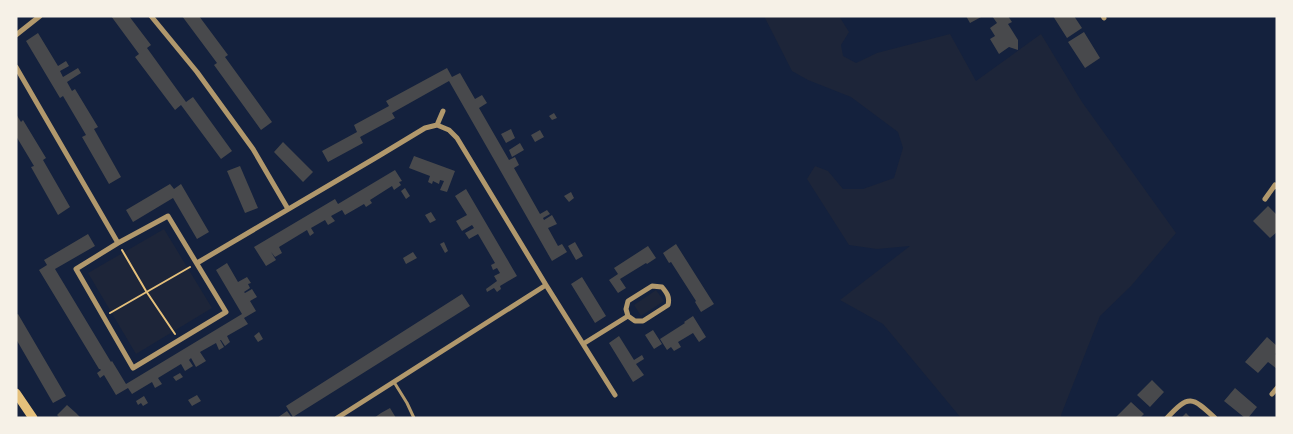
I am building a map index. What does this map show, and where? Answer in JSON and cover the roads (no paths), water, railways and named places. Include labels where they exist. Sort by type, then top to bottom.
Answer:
[{"type":"main road","points":[[16,393],[34,418]]},
{"type":"street","points":[[16,35],[40,16]]},
{"type":"street","points":[[151,16],[197,72],[253,149],[288,209]]},
{"type":"street","points":[[16,67],[118,243]]},
{"type":"street","points":[[437,126],[443,111]]},
{"type":"street","points":[[197,263],[425,128],[437,126],[449,130],[458,138],[546,285],[615,395]]},
{"type":"street","points":[[1265,199],[1276,184]]},
{"type":"street","points":[[168,216],[226,312],[133,368],[76,269],[118,243],[168,216]]},
{"type":"street","points":[[337,418],[546,285]]},
{"type":"street","points":[[652,286],[662,287],[668,294],[668,305],[643,321],[636,321],[628,316],[626,309],[628,301],[652,286]]},
{"type":"street","points":[[583,344],[628,316]]},
{"type":"street","points":[[1272,394],[1277,388]]},
{"type":"street","points":[[1167,418],[1184,401],[1195,402],[1215,418]]},
{"type":"lane","points":[[394,381],[414,418]]}]
